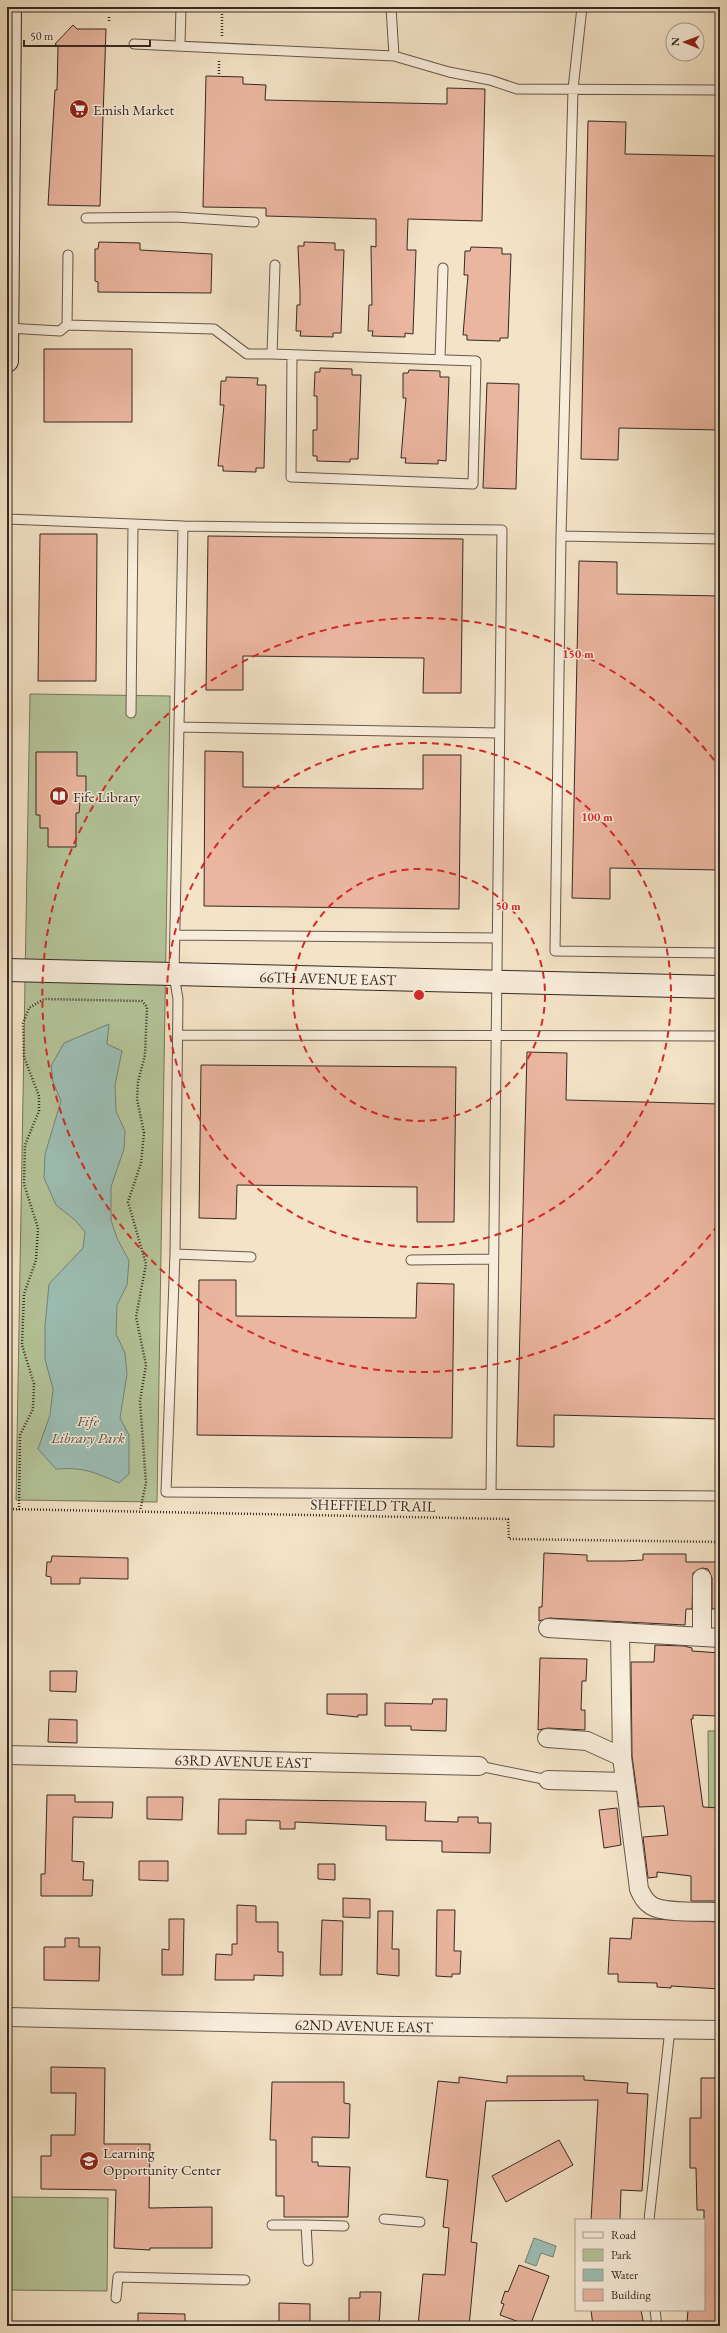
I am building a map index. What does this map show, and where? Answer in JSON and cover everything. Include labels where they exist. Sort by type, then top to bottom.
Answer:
[{"type":"street","points":[[7,361],[10,7]]},
{"type":"street","name":"66TH AVENUE EAST","points":[[7,970],[497,983],[720,987]]},
{"type":"street","points":[[702,1578],[702,1637]]},
{"type":"street","points":[[548,1628],[720,1638]]},
{"type":"street","points":[[620,1632],[622,1757],[637,1878],[642,1897],[652,1907],[660,1909],[720,1912]]},
{"type":"street","points":[[547,1738],[587,1741],[622,1757]]},
{"type":"street","name":"63RD AVENUE EAST","points":[[7,1755],[479,1766]]},
{"type":"street","points":[[548,1780],[625,1782]]},
{"type":"street","name":"62ND AVENUE EAST","points":[[7,2017],[419,2027],[720,2030]]},
{"type":"lane","points":[[180,45],[181,7]]},
{"type":"lane","points":[[391,7],[394,56]]},
{"type":"lane","points":[[582,7],[573,89],[561,536],[555,951],[720,953]]},
{"type":"lane","points":[[134,44],[394,56],[449,72],[490,80],[517,90],[720,90]]},
{"type":"lane","points":[[86,218],[175,216],[254,222]]},
{"type":"lane","points":[[67,325],[68,255]]},
{"type":"lane","points":[[272,354],[275,265]]},
{"type":"lane","points":[[440,360],[443,268]]},
{"type":"lane","points":[[7,328],[60,331],[67,325],[214,329],[247,354],[272,354],[476,361],[473,484],[290,476],[292,355]]},
{"type":"lane","points":[[7,520],[133,525],[502,530],[497,983],[492,1259],[491,1493]]},
{"type":"lane","points":[[131,714],[133,525]]},
{"type":"lane","points":[[183,526],[174,975],[178,999],[175,1254],[166,1492],[491,1493],[720,1496]]},
{"type":"lane","points":[[561,536],[720,539]]},
{"type":"lane","points":[[179,727],[499,733]]},
{"type":"lane","points":[[175,935],[497,938]]},
{"type":"lane","points":[[178,1035],[496,1037],[720,1036]]},
{"type":"lane","points":[[175,1254],[251,1257]]},
{"type":"lane","points":[[411,1260],[492,1259]]},
{"type":"lane","points":[[479,1766],[548,1780]]},
{"type":"lane","points":[[649,2219],[670,2029]]},
{"type":"lane","points":[[384,2219],[420,2222]]},
{"type":"lane","points":[[272,2225],[344,2226]]},
{"type":"lane","points":[[306,2225],[308,2262]]},
{"type":"lane","points":[[116,2298],[118,2277],[244,2280]]},
{"type":"lane","points":[[655,2311],[657,2326]]},
{"type":"path","points":[[222,14],[222,20]]},
{"type":"path","points":[[108,21],[109,17]]},
{"type":"path","points":[[19,1510],[20,1435],[33,1409],[34,1384],[22,1345],[24,1294],[36,1260],[38,1228],[24,1184],[25,1145],[39,1111],[39,1096],[24,1057],[23,1023],[29,1008],[44,998],[142,1001],[147,1007],[145,1055],[138,1082],[137,1099],[144,1134],[141,1163],[128,1202],[146,1264],[136,1317],[146,1365],[140,1401],[146,1483],[140,1511]]},
{"type":"path","name":"SHEFFIELD TRAIL","points":[[7,1509],[508,1519],[509,1539],[720,1542]]},
{"type":"green space","name":"Fife Library Park","points":[[30,694],[170,696],[157,1502],[16,1500]]},
{"type":"green space","points":[[708,1731],[720,1731],[720,1828],[709,1828]]},
{"type":"green space","points":[[8,2197],[108,2198],[107,2291],[7,2290]]},
{"type":"water","points":[[109,1024],[107,1044],[122,1051],[115,1085],[116,1111],[125,1131],[124,1149],[111,1187],[111,1220],[117,1238],[129,1261],[127,1285],[117,1305],[116,1334],[125,1353],[127,1374],[120,1418],[129,1435],[129,1474],[119,1483],[89,1471],[56,1469],[38,1449],[50,1415],[53,1389],[45,1359],[45,1326],[49,1284],[83,1248],[85,1232],[75,1220],[56,1205],[44,1178],[45,1154],[61,1101],[53,1082],[51,1066],[64,1043]]},
{"type":"water","points":[[534,2238],[556,2246],[553,2257],[541,2253],[536,2266],[525,2262]]},
{"type":"building","name":"Emish Market","points":[[73,25],[77,29],[106,29],[100,206],[48,205],[55,90],[57,90],[58,46],[55,44]]},
{"type":"building","points":[[206,76],[243,77],[243,84],[266,85],[265,100],[447,104],[447,88],[485,89],[482,221],[408,219],[407,250],[416,250],[413,334],[405,333],[405,337],[372,336],[373,331],[368,331],[369,305],[372,305],[371,246],[376,247],[376,219],[266,216],[266,208],[203,207]]},
{"type":"building","points":[[588,121],[626,122],[625,154],[720,156],[720,430],[619,428],[618,460],[581,459]]},
{"type":"building","points":[[99,242],[140,243],[140,250],[212,254],[211,293],[98,292],[98,282],[95,281],[95,249],[98,249]]},
{"type":"building","points":[[304,242],[335,243],[335,250],[344,250],[341,333],[333,333],[333,337],[300,336],[301,331],[296,331],[297,305],[300,305],[298,246],[304,246]]},
{"type":"building","points":[[471,247],[502,248],[502,254],[511,254],[508,338],[500,338],[500,341],[467,340],[467,335],[463,335],[468,275],[464,275],[465,251],[470,251]]},
{"type":"building","points":[[44,349],[132,349],[132,422],[44,422]]},
{"type":"building","points":[[320,368],[352,369],[352,375],[361,375],[358,459],[350,459],[350,462],[317,461],[317,456],[313,456],[313,430],[317,430],[317,396],[314,396],[315,372],[320,372]]},
{"type":"building","points":[[409,370],[440,371],[440,377],[449,377],[446,461],[438,460],[438,464],[405,463],[406,458],[401,458],[406,398],[403,398],[403,373],[408,373]]},
{"type":"building","points":[[226,377],[258,378],[257,385],[266,385],[264,468],[256,468],[256,472],[223,471],[223,466],[218,466],[224,405],[220,405],[221,381],[226,381]]},
{"type":"building","points":[[487,383],[519,384],[516,489],[483,488]]},
{"type":"building","points":[[40,534],[97,534],[96,681],[38,681]]},
{"type":"building","points":[[208,536],[463,539],[461,693],[423,693],[424,658],[243,656],[243,690],[206,690]]},
{"type":"building","points":[[579,561],[617,562],[617,594],[720,596],[720,870],[610,868],[610,899],[572,898]]},
{"type":"building","points":[[205,751],[243,752],[243,787],[423,789],[423,755],[461,755],[459,909],[204,906]]},
{"type":"building","points":[[36,752],[77,752],[77,776],[86,776],[86,802],[80,802],[79,813],[76,813],[76,847],[48,847],[48,828],[40,828],[40,815],[36,815]]},
{"type":"building","points":[[527,1052],[567,1053],[566,1100],[720,1104],[720,1419],[554,1415],[554,1447],[517,1446]]},
{"type":"building","points":[[201,1065],[456,1067],[454,1222],[417,1222],[417,1187],[237,1185],[236,1219],[199,1218]]},
{"type":"building","points":[[199,1280],[236,1280],[236,1316],[416,1318],[417,1283],[454,1284],[452,1438],[197,1435]]},
{"type":"building","points":[[544,1553],[587,1555],[587,1561],[643,1560],[643,1554],[686,1554],[686,1562],[720,1562],[720,1609],[712,1609],[712,1578],[708,1569],[702,1568],[693,1573],[692,1609],[686,1609],[685,1625],[549,1618],[539,1621],[539,1607],[542,1607]]},
{"type":"building","points":[[52,1556],[128,1558],[128,1579],[80,1578],[80,1584],[51,1584],[51,1577],[46,1576],[47,1562],[51,1562]]},
{"type":"building","points":[[655,1645],[684,1646],[692,1648],[692,1651],[720,1653],[720,1714],[718,1716],[693,1715],[693,1719],[691,1719],[703,1807],[720,1808],[719,1901],[691,1901],[691,1876],[657,1872],[657,1877],[648,1878],[643,1837],[668,1835],[664,1806],[639,1807],[632,1756],[631,1662],[654,1662]]},
{"type":"building","points":[[540,1658],[587,1659],[586,1681],[582,1681],[581,1710],[585,1710],[585,1730],[548,1728],[538,1730]]},
{"type":"building","points":[[50,1671],[77,1671],[76,1692],[50,1691]]},
{"type":"building","points":[[327,1694],[367,1694],[367,1715],[358,1715],[358,1717],[327,1714]]},
{"type":"building","points":[[433,1699],[447,1699],[446,1731],[411,1730],[411,1726],[385,1726],[385,1703],[432,1704]]},
{"type":"building","points":[[49,1719],[77,1720],[77,1743],[48,1742]]},
{"type":"building","points":[[47,1795],[75,1795],[75,1802],[113,1802],[112,1818],[73,1817],[72,1861],[84,1862],[83,1880],[93,1880],[92,1896],[41,1896],[41,1874],[45,1874]]},
{"type":"building","points":[[147,1797],[183,1797],[182,1820],[147,1819]]},
{"type":"building","points":[[219,1799],[426,1802],[425,1821],[458,1822],[458,1817],[478,1817],[478,1823],[491,1823],[490,1853],[442,1852],[442,1841],[386,1840],[386,1826],[295,1822],[295,1829],[280,1829],[280,1821],[246,1820],[246,1834],[218,1834]]},
{"type":"building","points":[[617,1808],[621,1845],[604,1848],[599,1810]]},
{"type":"building","points":[[139,1861],[168,1861],[168,1881],[139,1880]]},
{"type":"building","points":[[318,1864],[335,1864],[335,1880],[318,1879]]},
{"type":"building","points":[[343,1898],[370,1899],[370,1918],[343,1917]]},
{"type":"building","points":[[237,1905],[256,1906],[256,1922],[278,1922],[278,1952],[283,1952],[283,1976],[254,1975],[254,1980],[215,1980],[216,1954],[232,1955],[232,1944],[237,1944]]},
{"type":"building","points":[[437,1910],[455,1910],[454,1951],[461,1951],[460,1974],[452,1974],[452,1977],[436,1976]]},
{"type":"building","points":[[378,1911],[393,1911],[392,1949],[399,1949],[399,1976],[377,1974]]},
{"type":"building","points":[[633,1918],[719,1922],[720,1989],[671,1986],[671,1988],[657,1987],[657,1983],[618,1982],[618,1974],[608,1974],[610,1938],[631,1939]]},
{"type":"building","points":[[169,1919],[184,1919],[183,1975],[162,1975],[162,1949],[169,1950]]},
{"type":"building","points":[[322,1920],[343,1921],[342,1975],[320,1975]]},
{"type":"building","points":[[65,1938],[79,1938],[79,1947],[100,1947],[99,1981],[44,1980],[44,1947],[65,1947]]},
{"type":"building","points":[[51,2067],[105,2068],[104,2144],[150,2144],[149,2208],[212,2207],[212,2248],[150,2248],[150,2250],[114,2248],[116,2190],[41,2189],[41,2156],[51,2156],[51,2135],[75,2135],[76,2093],[51,2093]]},
{"type":"building","points":[[507,2076],[584,2076],[584,2080],[628,2083],[627,2093],[648,2094],[642,2191],[621,2190],[620,2219],[591,2219],[598,2100],[486,2101],[471,2242],[477,2243],[469,2326],[418,2326],[423,2274],[445,2275],[449,2228],[443,2227],[448,2180],[426,2177],[438,2081],[459,2083],[459,2077],[507,2083]]},
{"type":"building","points":[[701,2078],[720,2078],[720,2291],[718,2324],[687,2323],[688,2311],[705,2311],[705,2219],[704,2210],[697,2210],[696,2168],[690,2168],[690,2118],[701,2118]]},
{"type":"building","points":[[272,2082],[344,2082],[344,2103],[350,2104],[349,2138],[312,2137],[312,2162],[318,2162],[318,2166],[350,2167],[348,2217],[284,2217],[284,2196],[276,2196],[276,2140],[270,2140]]},
{"type":"building","points":[[559,2140],[573,2165],[506,2202],[492,2176]]},
{"type":"building","points":[[519,2265],[549,2276],[530,2326],[500,2315],[504,2304],[501,2303],[505,2291],[508,2292]]},
{"type":"building","points":[[360,2292],[381,2292],[379,2326],[349,2326],[349,2298],[360,2298]]},
{"type":"building","points":[[279,2303],[310,2304],[310,2326],[279,2326]]},
{"type":"building","points":[[591,2311],[641,2311],[644,2326],[593,2326]]},
{"type":"building","points":[[138,2313],[185,2314],[185,2326],[138,2326]]},
{"type":"place","name":"Emish Market","points":[[79,109]]},
{"type":"place","name":"Fife Library","points":[[59,796]]},
{"type":"place","name":"Learning Opportunity Center","points":[[89,2161]]}]
